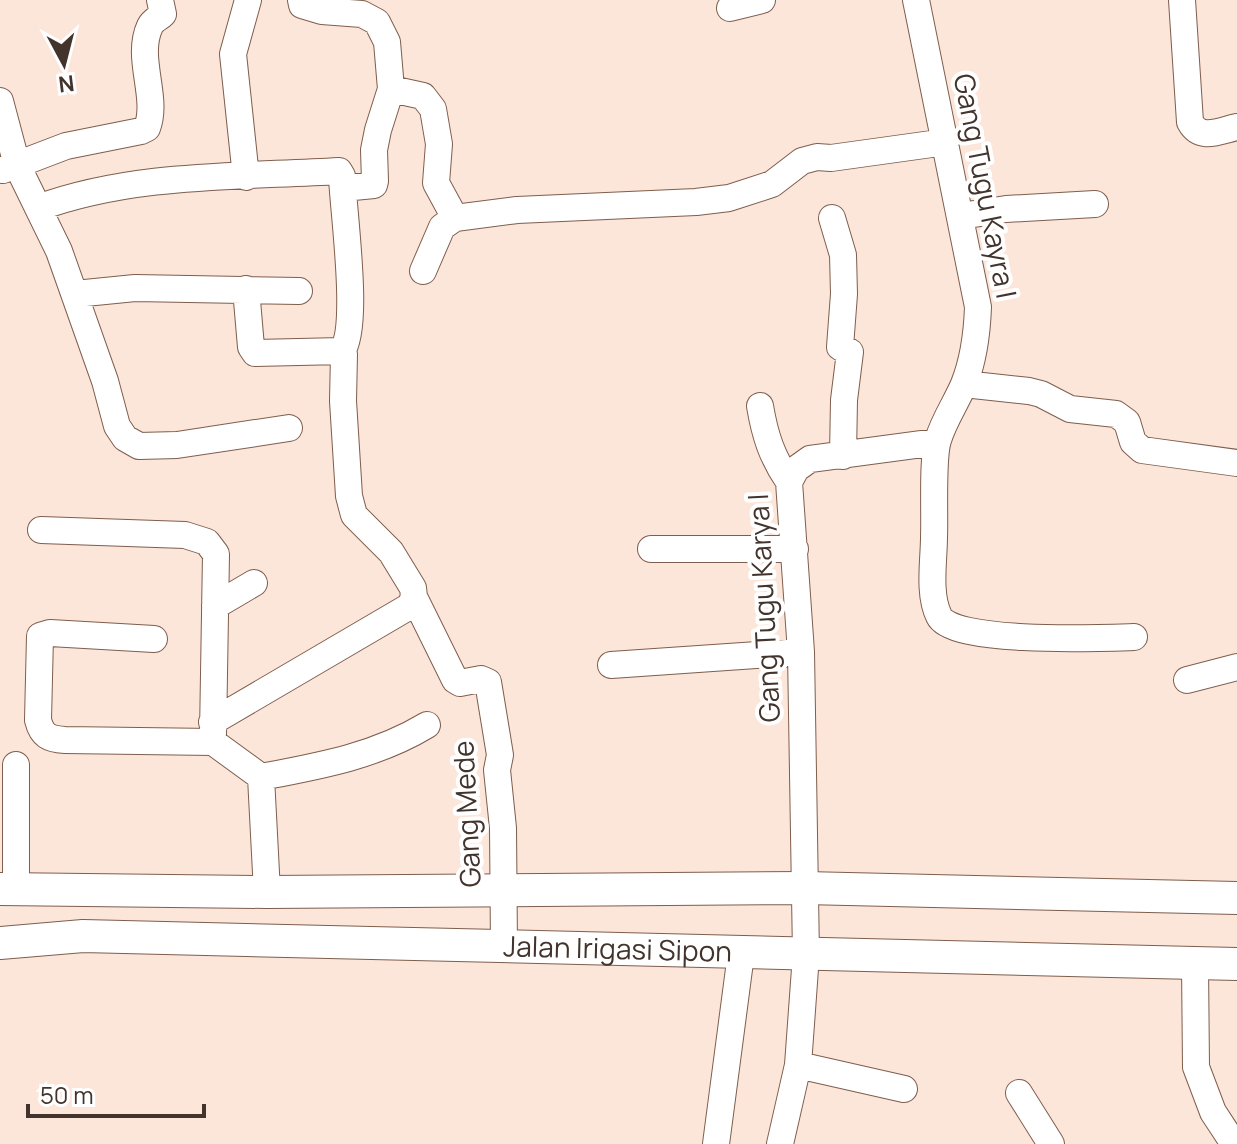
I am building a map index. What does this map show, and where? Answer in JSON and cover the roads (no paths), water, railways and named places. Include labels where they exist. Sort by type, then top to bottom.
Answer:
[{"type":"street","points":[[8,168],[66,146],[147,128],[150,114],[147,40],[152,22],[163,14],[160,0]]},
{"type":"street","points":[[246,177],[233,54],[248,0]]},
{"type":"street","points":[[301,0],[302,5],[322,11],[362,14],[377,22],[387,42],[391,89],[378,130],[374,185],[343,188]]},
{"type":"street","points":[[730,8],[762,0]]},
{"type":"street","name":"Gang Tugu Kayra I","points":[[916,0],[978,307],[974,355],[964,384]]},
{"type":"street","points":[[1182,0],[1190,122],[1194,131],[1201,134],[1237,127]]},
{"type":"street","points":[[391,89],[423,96],[433,109],[439,144],[436,183],[455,218]]},
{"type":"street","points":[[0,101],[8,168],[38,208],[59,251],[105,381],[117,426],[125,438],[139,446],[177,445],[289,428]]},
{"type":"street","points":[[423,271],[442,227],[455,218],[517,210],[729,198],[772,184],[802,161],[817,157],[831,158],[946,142]]},
{"type":"street","points":[[38,208],[71,196],[164,180],[339,171],[342,176],[350,330],[348,344],[342,351],[349,496],[354,515],[391,552],[413,588],[414,597],[410,606],[213,732],[65,740],[46,737],[40,731],[40,636],[50,633],[154,639]]},
{"type":"street","points":[[961,216],[1006,209],[1095,204]]},
{"type":"street","points":[[832,218],[843,255],[840,347],[850,352],[844,400],[843,456]]},
{"type":"street","points":[[75,294],[135,288],[299,291]]},
{"type":"street","points":[[246,289],[251,347],[255,353],[342,351]]},
{"type":"street","points":[[1134,637],[973,633],[948,627],[939,618],[933,574],[937,442],[964,384],[1029,391],[1070,409],[1116,414],[1127,422],[1133,442],[1142,450],[1237,463]]},
{"type":"street","points":[[760,406],[765,437],[789,482]]},
{"type":"street","name":"Gang Tugu Karya I","points":[[780,1144],[798,1065],[806,950],[801,652],[789,482],[796,469],[810,459],[937,442]]},
{"type":"street","points":[[41,530],[185,535],[207,542],[216,554],[213,732],[261,777],[267,892]]},
{"type":"street","points":[[651,549],[795,549]]},
{"type":"street","points":[[215,606],[254,583]]},
{"type":"street","name":"Gang Mede","points":[[414,597],[455,680],[466,683],[486,680],[500,755],[497,770],[503,828],[504,940]]},
{"type":"street","points":[[611,665],[801,652]]},
{"type":"street","points":[[1187,680],[1237,667]]},
{"type":"street","points":[[261,777],[330,764],[374,751],[408,737],[427,725]]},
{"type":"street","points":[[8,889],[16,765]]},
{"type":"street","name":"Jalan Irigasi Sipon","points":[[8,889],[503,897],[805,894],[1237,898]]},
{"type":"street","name":"Jalan Irigasi Sipon","points":[[0,943],[83,936],[504,940],[741,954],[806,950],[1237,964]]},
{"type":"street","points":[[716,1144],[741,954]]},
{"type":"street","points":[[1195,964],[1196,1067],[1213,1112],[1234,1144]]},
{"type":"street","points":[[798,1065],[904,1089]]},
{"type":"street","points":[[1019,1093],[1045,1142]]}]
